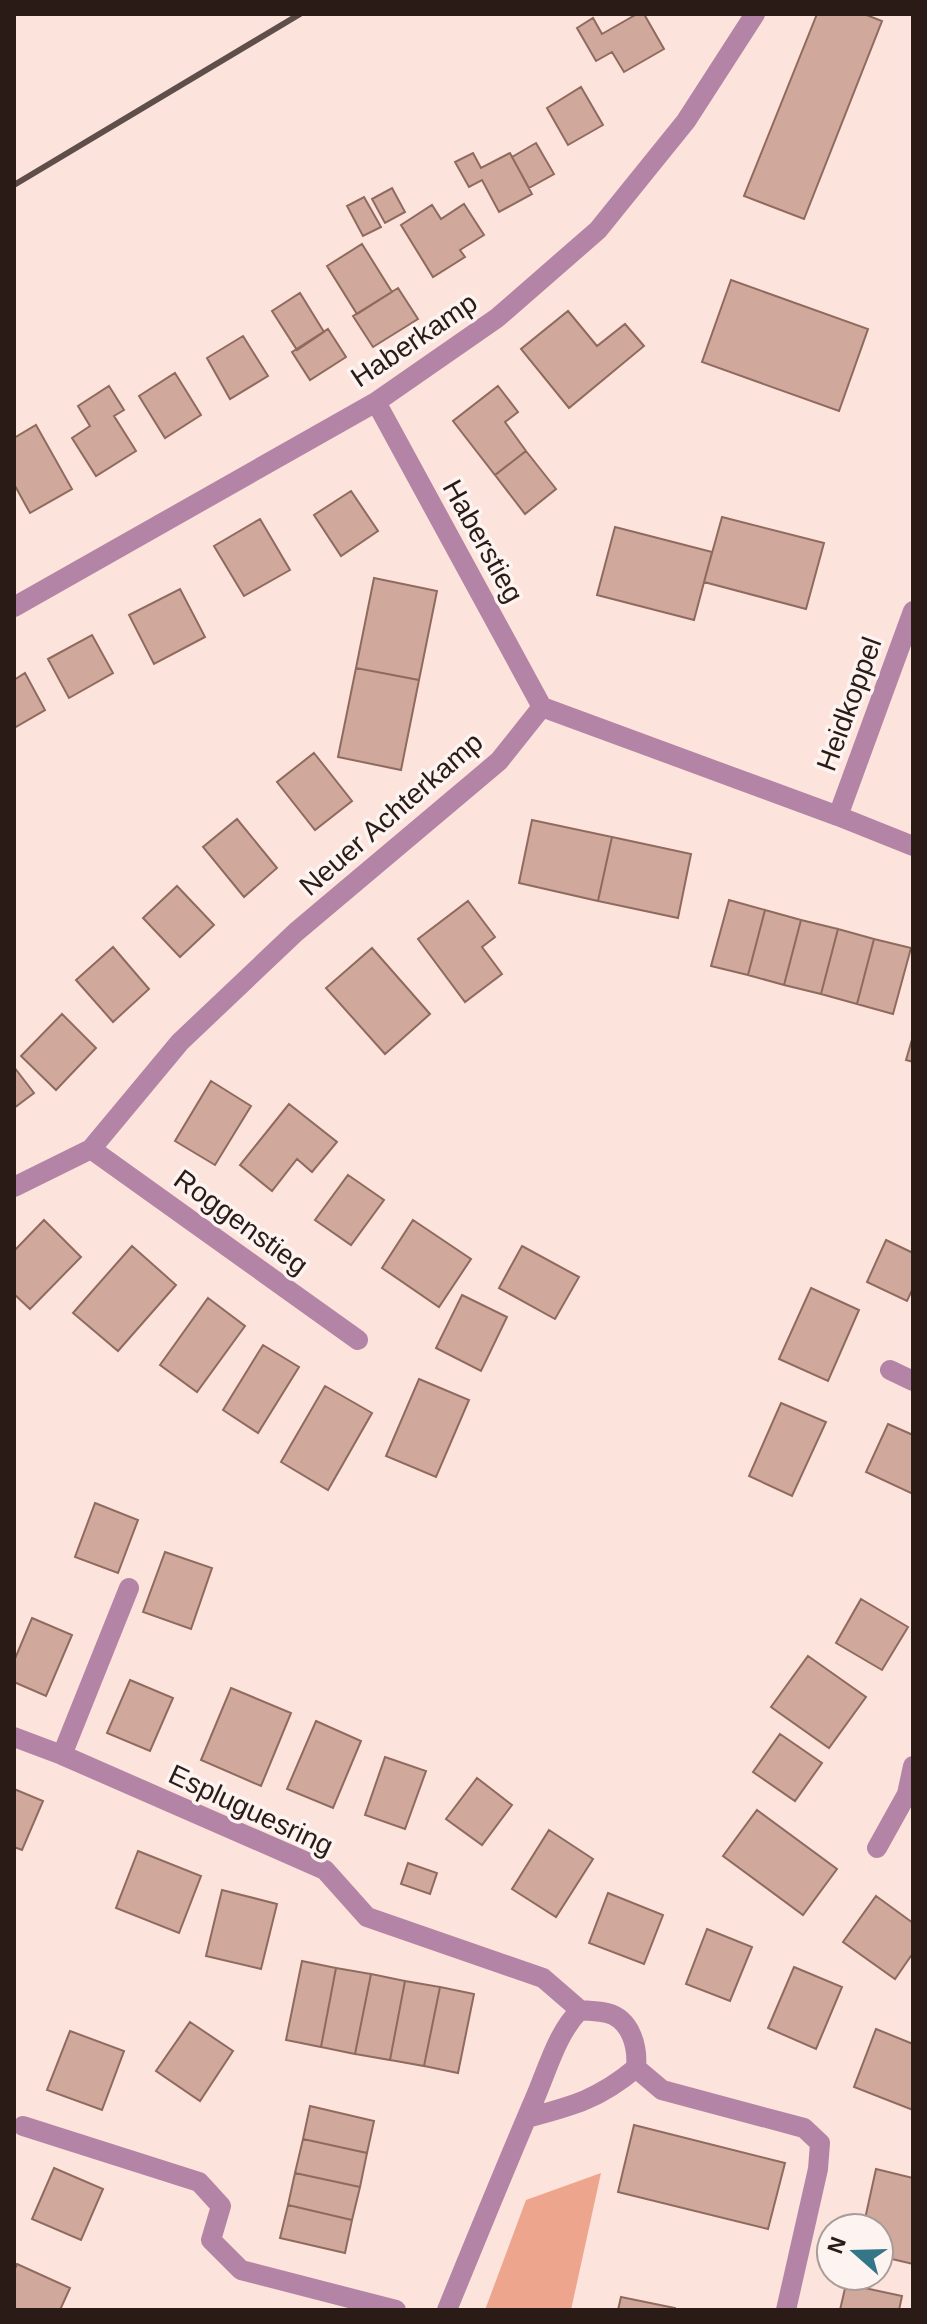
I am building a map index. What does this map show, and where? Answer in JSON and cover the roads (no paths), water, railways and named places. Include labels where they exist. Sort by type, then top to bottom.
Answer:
[{"type":"street","name":"Haberkamp","points":[[14,607],[376,402],[497,318],[598,230],[686,121],[755,14]]},
{"type":"street","name":"Haberstieg","points":[[376,402],[542,707]]},
{"type":"street","name":"Heidkoppel","points":[[838,816],[913,611]]},
{"type":"street","points":[[542,707],[913,846]]},
{"type":"street","name":"Neuer Achterkamp","points":[[14,1187],[91,1149],[180,1042],[296,932],[499,761],[542,707]]},
{"type":"street","name":"Roggenstieg","points":[[91,1149],[358,1340]]},
{"type":"street","points":[[890,1370],[913,1381]]},
{"type":"street","points":[[62,1755],[129,1588]]},
{"type":"street","name":"Espluguesring","points":[[14,1737],[325,1870],[367,1917],[543,1978],[580,2010]]},
{"type":"street","points":[[877,1848],[907,1794],[913,1766]]},
{"type":"street","points":[[447,2310],[527,2118],[566,2025],[580,2010],[610,2013],[629,2029],[637,2051],[636,2068],[600,2094],[575,2105],[527,2118]]},
{"type":"street","points":[[636,2068],[662,2090],[804,2128],[820,2143],[818,2169],[786,2310]]},
{"type":"street","points":[[23,2126],[199,2182],[221,2206],[211,2240],[241,2270],[396,2310]]},
{"type":"railway","points":[[14,185],[300,14]]}]
